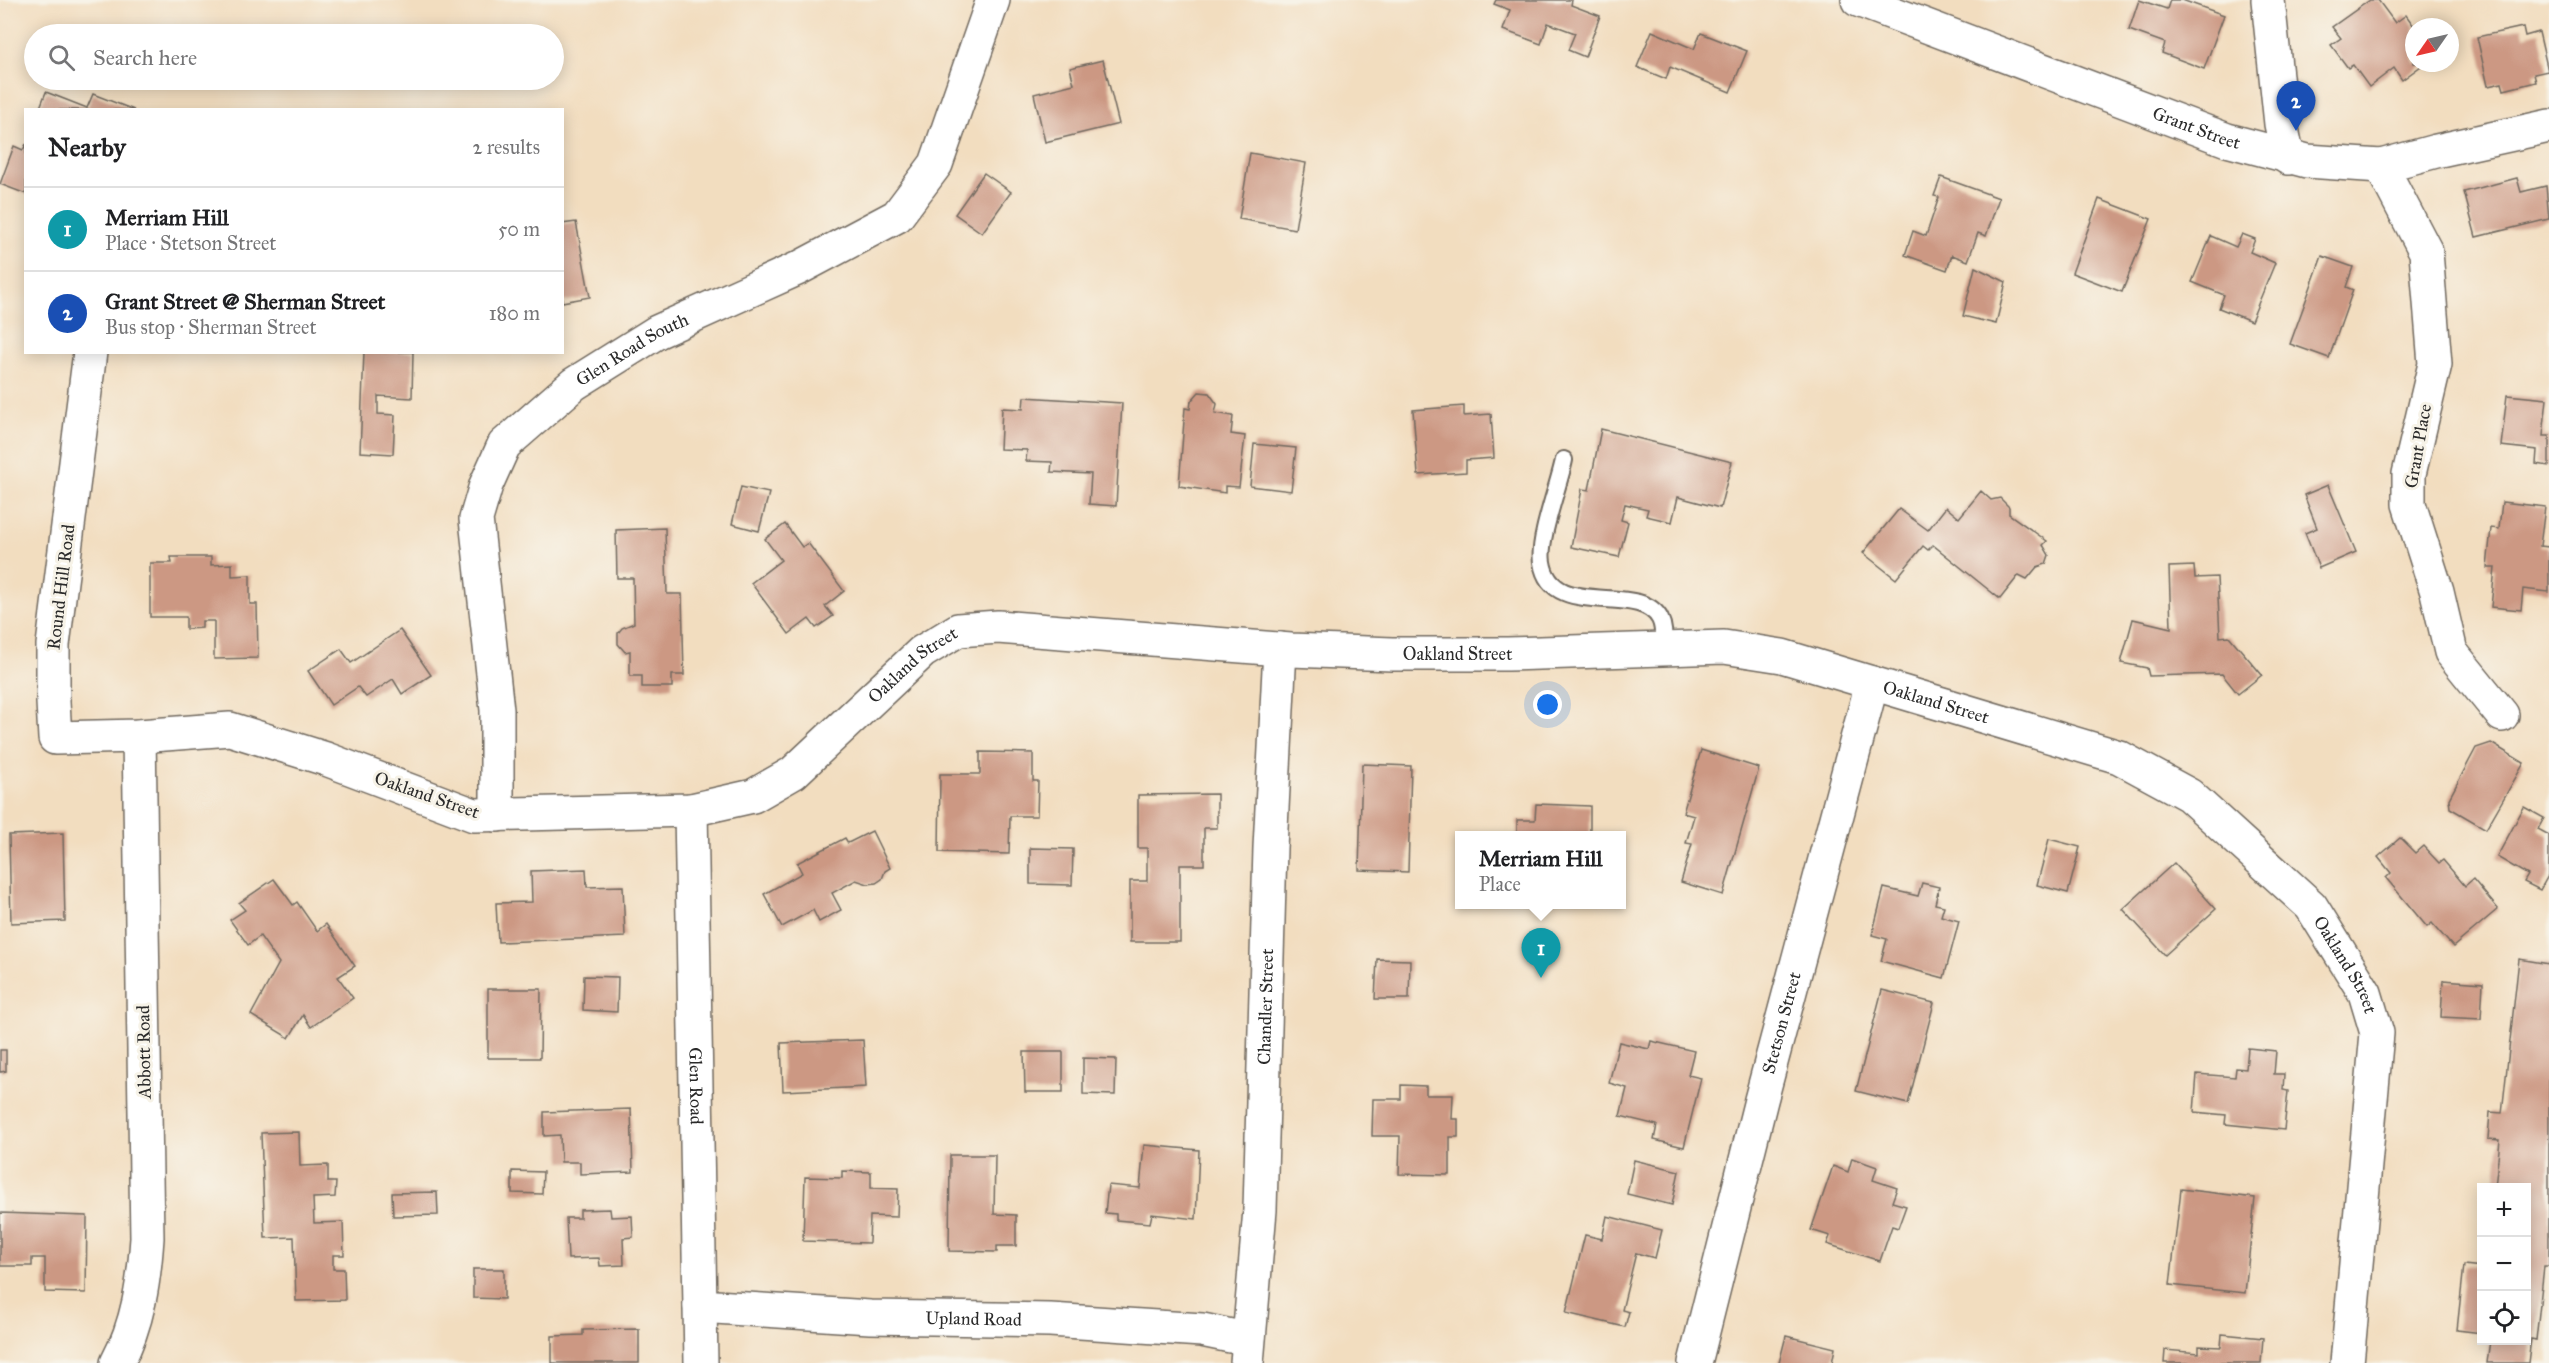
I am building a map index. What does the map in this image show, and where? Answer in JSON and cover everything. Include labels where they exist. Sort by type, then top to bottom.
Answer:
[{"type":"street","name":"Glen Road South","points":[[497,815],[497,710],[476,519],[486,485],[504,445],[574,384],[657,332],[799,268],[897,216],[936,164],[993,0]]},
{"type":"street","name":"Grant Street","points":[[1858,0],[2227,140],[2288,158],[2322,163],[2381,165],[2549,126]]},
{"type":"street","points":[[2268,0],[2281,124],[2288,158]]},
{"type":"street","name":"Grant Place","points":[[2381,165],[2426,252],[2434,364],[2409,474],[2409,504],[2437,592],[2451,652],[2502,715]]},
{"type":"street","name":"Round Hill Road","points":[[90,354],[53,645],[52,702],[55,738],[139,736]]},
{"type":"street","name":"Oakland Street","points":[[139,736],[230,729],[326,759],[474,815],[691,810],[753,796],[793,773],[922,652],[958,630],[998,627],[1055,630],[1280,649],[1392,654],[1663,651],[1724,647],[1782,656],[2120,757],[2189,795],[2311,906],[2365,993],[2377,1033],[2347,1363]]},
{"type":"street","name":"Chandler Street","points":[[1248,1350],[1260,1210],[1270,848],[1280,649]]},
{"type":"street","name":"Stetson Street","points":[[1695,1363],[1761,1100],[1872,683]]},
{"type":"street","name":"Abbott Road","points":[[117,1363],[129,1339],[139,1303],[145,1270],[147,1238],[139,736]]},
{"type":"street","name":"Glen Road","points":[[691,810],[701,1363]]},
{"type":"street","name":"Upland Road","points":[[700,1306],[870,1317],[1050,1320],[1202,1330],[1231,1336],[1248,1350]]},
{"type":"lane","points":[[1564,460],[1541,560],[1547,579],[1571,595],[1621,599],[1645,607],[1659,617],[1664,630],[1663,651]]},
{"type":"building","points":[[1496,0],[1572,0],[1571,5],[1600,16],[1585,57],[1568,50],[1575,33],[1548,23],[1541,44],[1503,30],[1510,10],[1494,4]]},
{"type":"building","points":[[2139,0],[2167,9],[2170,0],[2182,0],[2224,15],[2204,69],[2162,53],[2165,43],[2129,30]]},
{"type":"building","points":[[2370,0],[2378,0],[2395,23],[2406,15],[2408,18],[2405,18],[2405,72],[2413,72],[2402,80],[2394,68],[2369,87],[2353,65],[2348,68],[2331,45],[2341,38],[2332,27]]},
{"type":"building","points":[[2523,27],[2525,36],[2539,32],[2548,71],[2534,74],[2536,82],[2504,90],[2502,83],[2488,86],[2477,37]]},
{"type":"building","points":[[1652,31],[1694,49],[1701,33],[1747,51],[1730,92],[1670,67],[1666,79],[1637,67]]},
{"type":"building","points":[[1103,60],[1119,124],[1045,142],[1034,94],[1074,84],[1070,68]]},
{"type":"building","points":[[46,92],[87,108],[40,108]]},
{"type":"building","points":[[93,94],[129,108],[87,108]]},
{"type":"building","points":[[14,146],[23,150],[24,148],[24,193],[0,184]]},
{"type":"building","points":[[1250,153],[1306,163],[1295,229],[1239,219]]},
{"type":"building","points":[[984,173],[1011,192],[982,233],[955,214]]},
{"type":"building","points":[[1941,177],[1999,198],[1986,236],[1978,233],[1968,261],[1952,255],[1947,270],[1905,255],[1913,231],[1926,236],[1939,197],[1934,196]]},
{"type":"building","points":[[2517,178],[2521,192],[2546,186],[2549,219],[2476,237],[2464,192]]},
{"type":"building","points":[[2099,199],[2151,219],[2122,292],[2072,273]]},
{"type":"building","points":[[576,222],[590,297],[564,302],[564,224]]},
{"type":"building","points":[[2242,234],[2255,239],[2250,252],[2275,263],[2251,321],[2219,308],[2224,295],[2192,282],[2211,236],[2236,247]]},
{"type":"building","points":[[2322,256],[2353,267],[2346,287],[2353,290],[2329,358],[2290,344]]},
{"type":"building","points":[[1975,267],[2006,282],[1996,324],[1963,316]]},
{"type":"building","points":[[364,354],[413,354],[412,398],[378,396],[378,414],[395,415],[393,454],[360,452]]},
{"type":"building","points":[[1199,392],[1209,393],[1217,404],[1215,413],[1233,416],[1231,434],[1245,436],[1239,487],[1225,486],[1225,493],[1179,486],[1185,408],[1190,409],[1191,401]]},
{"type":"building","points":[[2507,395],[2547,399],[2543,436],[2549,436],[2549,466],[2536,464],[2537,450],[2501,446]]},
{"type":"building","points":[[1024,397],[1122,403],[1116,506],[1089,504],[1091,474],[1051,472],[1052,462],[1026,461],[1027,450],[1000,449],[1002,408],[1023,409]]},
{"type":"building","points":[[1464,406],[1464,416],[1491,414],[1494,458],[1466,460],[1466,472],[1418,475],[1413,410]]},
{"type":"building","points":[[1601,429],[1732,462],[1720,508],[1678,497],[1672,522],[1646,516],[1648,509],[1625,504],[1621,520],[1628,522],[1619,557],[1571,547],[1582,489],[1589,490]]},
{"type":"building","points":[[1254,444],[1296,448],[1291,491],[1250,486]]},
{"type":"building","points":[[2328,485],[2356,552],[2319,568],[2305,533],[2317,528],[2304,495]]},
{"type":"building","points":[[741,487],[769,493],[759,531],[732,524]]},
{"type":"building","points":[[1981,491],[1991,500],[2000,498],[2009,507],[2009,514],[2047,541],[2043,545],[2049,555],[2046,564],[2037,567],[2027,579],[2019,575],[2000,599],[1933,545],[1928,550],[1923,546],[1896,579],[1863,553],[1899,509],[1928,530],[1946,507],[1959,518]]},
{"type":"building","points":[[2502,502],[2545,507],[2540,546],[2549,547],[2549,592],[2523,589],[2521,610],[2491,607],[2495,568],[2487,568],[2491,528],[2499,529]]},
{"type":"building","points":[[785,524],[802,547],[808,543],[844,591],[825,606],[833,616],[816,628],[809,619],[789,634],[751,583],[781,560],[765,539]]},
{"type":"building","points":[[665,528],[667,594],[682,594],[684,675],[672,675],[672,687],[642,687],[642,676],[630,676],[630,651],[625,652],[618,644],[618,633],[622,628],[634,623],[633,578],[617,578],[616,530]]},
{"type":"building","points":[[171,557],[211,557],[211,565],[232,564],[232,576],[250,575],[250,604],[257,604],[258,658],[214,659],[214,621],[202,621],[202,628],[186,629],[186,617],[150,617],[150,563],[172,563]]},
{"type":"building","points":[[2194,566],[2195,578],[2217,577],[2220,637],[2229,636],[2262,675],[2238,694],[2222,674],[2149,676],[2147,668],[2121,663],[2133,619],[2171,628],[2169,567]]},
{"type":"building","points":[[400,630],[431,675],[402,694],[393,679],[366,697],[358,687],[331,705],[308,671],[341,649],[351,663]]},
{"type":"building","points":[[2491,743],[2524,763],[2486,829],[2450,808],[2449,799],[2476,748]]},
{"type":"building","points":[[1701,750],[1759,768],[1723,895],[1681,882],[1692,844],[1686,843],[1694,816],[1683,813]]},
{"type":"building","points":[[980,752],[1033,753],[1033,781],[1038,781],[1037,816],[1010,816],[1009,854],[939,852],[940,774],[980,774]]},
{"type":"building","points":[[1362,764],[1411,766],[1408,872],[1359,870]]},
{"type":"building","points":[[1217,794],[1217,828],[1204,828],[1204,865],[1180,865],[1180,942],[1130,942],[1130,881],[1147,881],[1147,848],[1138,848],[1138,795]]},
{"type":"building","points":[[1536,804],[1590,806],[1590,831],[1517,831],[1517,820],[1535,820]]},
{"type":"building","points":[[2524,807],[2544,818],[2538,829],[2549,835],[2549,874],[2540,890],[2524,882],[2528,875],[2497,857]]},
{"type":"building","points":[[872,831],[890,868],[885,871],[882,879],[868,884],[856,880],[832,893],[841,910],[819,922],[813,910],[782,927],[764,894],[802,873],[797,863],[845,838],[848,843]]},
{"type":"building","points":[[63,833],[65,921],[11,923],[9,835]]},
{"type":"building","points":[[2400,838],[2415,853],[2423,846],[2439,863],[2443,860],[2465,886],[2473,879],[2498,909],[2453,947],[2432,923],[2427,927],[2386,878],[2391,873],[2378,857]]},
{"type":"building","points":[[2049,839],[2080,847],[2068,893],[2037,885]]},
{"type":"building","points":[[1030,848],[1073,849],[1072,885],[1030,884]]},
{"type":"building","points":[[2174,863],[2216,909],[2165,955],[2123,909]]},
{"type":"building","points":[[586,869],[587,887],[623,886],[625,937],[498,942],[496,903],[532,902],[531,871]]},
{"type":"building","points":[[274,879],[293,905],[297,902],[317,931],[326,924],[355,966],[338,977],[353,998],[311,1027],[303,1015],[289,1038],[251,1015],[279,963],[260,936],[248,945],[230,920],[245,910],[239,903]]},
{"type":"building","points":[[1922,883],[1939,887],[1935,904],[1944,906],[1941,916],[1959,921],[1944,978],[1881,961],[1887,939],[1872,935],[1884,888],[1918,896]]},
{"type":"building","points":[[1377,959],[1410,960],[1409,999],[1375,999]]},
{"type":"building","points":[[2519,959],[2549,964],[2549,1266],[2544,1266],[2536,1340],[2531,1339],[2531,1183],[2496,1183],[2500,1140],[2488,1139],[2490,1112],[2502,1113]]},
{"type":"building","points":[[584,976],[618,977],[617,1012],[583,1010]]},
{"type":"building","points":[[2443,980],[2483,983],[2481,1019],[2441,1017]]},
{"type":"building","points":[[488,989],[541,989],[540,1058],[488,1058]]},
{"type":"building","points":[[1882,990],[1934,1003],[1908,1104],[1856,1091]]},
{"type":"building","points":[[863,1040],[866,1087],[783,1091],[781,1043]]},
{"type":"building","points":[[1651,1041],[1694,1051],[1688,1075],[1701,1078],[1684,1147],[1654,1140],[1657,1125],[1620,1116],[1627,1088],[1609,1083],[1619,1042],[1649,1049]]},
{"type":"building","points":[[2248,1048],[2276,1051],[2274,1074],[2284,1074],[2283,1090],[2288,1091],[2284,1130],[2225,1124],[2226,1115],[2194,1112],[2197,1074],[2235,1077],[2236,1068],[2246,1069]]},
{"type":"building","points":[[0,1050],[6,1050],[6,1071],[0,1072]]},
{"type":"building","points":[[1024,1052],[1063,1052],[1063,1092],[1025,1092]]},
{"type":"building","points":[[1083,1058],[1116,1059],[1115,1095],[1083,1094]]},
{"type":"building","points":[[1401,1085],[1426,1086],[1426,1095],[1453,1095],[1452,1119],[1458,1119],[1458,1137],[1450,1137],[1450,1175],[1399,1174],[1400,1136],[1372,1136],[1373,1099],[1401,1099]]},
{"type":"building","points":[[631,1109],[633,1172],[580,1174],[580,1162],[561,1162],[560,1135],[544,1136],[544,1112]]},
{"type":"building","points":[[299,1132],[300,1166],[328,1165],[328,1182],[336,1182],[335,1197],[313,1198],[314,1223],[343,1222],[344,1255],[333,1255],[333,1269],[344,1269],[345,1300],[296,1301],[294,1237],[265,1238],[261,1133]]},
{"type":"building","points":[[1144,1145],[1199,1150],[1196,1219],[1152,1214],[1150,1223],[1116,1220],[1116,1214],[1105,1213],[1108,1185],[1140,1188]]},
{"type":"building","points":[[950,1155],[995,1155],[994,1214],[1016,1215],[1016,1246],[997,1246],[997,1252],[949,1251]]},
{"type":"building","points":[[1852,1158],[1877,1167],[1873,1180],[1897,1188],[1892,1202],[1906,1206],[1898,1228],[1892,1226],[1880,1261],[1827,1244],[1830,1236],[1811,1230],[1833,1166],[1848,1172]]},
{"type":"building","points":[[1634,1160],[1679,1171],[1672,1205],[1627,1194]]},
{"type":"building","points":[[512,1171],[543,1172],[542,1194],[512,1193]]},
{"type":"building","points":[[842,1171],[871,1172],[871,1188],[898,1189],[897,1217],[870,1216],[869,1243],[803,1241],[805,1177],[842,1178]]},
{"type":"building","points":[[2181,1189],[2255,1198],[2245,1293],[2170,1285]]},
{"type":"building","points":[[437,1192],[438,1215],[393,1216],[392,1193]]},
{"type":"building","points":[[610,1209],[611,1217],[632,1216],[633,1237],[623,1238],[624,1265],[600,1266],[599,1258],[568,1259],[566,1218],[580,1218],[580,1210]]},
{"type":"building","points":[[0,1213],[87,1216],[86,1293],[45,1292],[45,1258],[32,1258],[32,1266],[0,1266]]},
{"type":"building","points":[[1607,1216],[1662,1230],[1655,1258],[1636,1253],[1622,1310],[1629,1312],[1625,1327],[1566,1313],[1585,1235],[1602,1239]]},
{"type":"building","points":[[2464,1265],[2477,1266],[2477,1332],[2457,1330]]},
{"type":"building","points":[[473,1269],[504,1269],[504,1299],[473,1298]]},
{"type":"building","points":[[639,1329],[639,1363],[552,1363],[552,1336],[583,1335],[583,1330]]},
{"type":"building","points":[[2222,1334],[2263,1338],[2261,1363],[2164,1363],[2165,1350],[2199,1353],[2199,1346],[2221,1347]]},
{"type":"building","points":[[1786,1336],[1835,1348],[1832,1363],[1779,1363]]},
{"type":"building","points":[[2489,1345],[2530,1345],[2528,1363],[2487,1363]]},
{"type":"place","name":"Grant Street @ Sherman Street","points":[[2296,131]]},
{"type":"place","name":"Merriam Hill","points":[[1541,978]]}]
